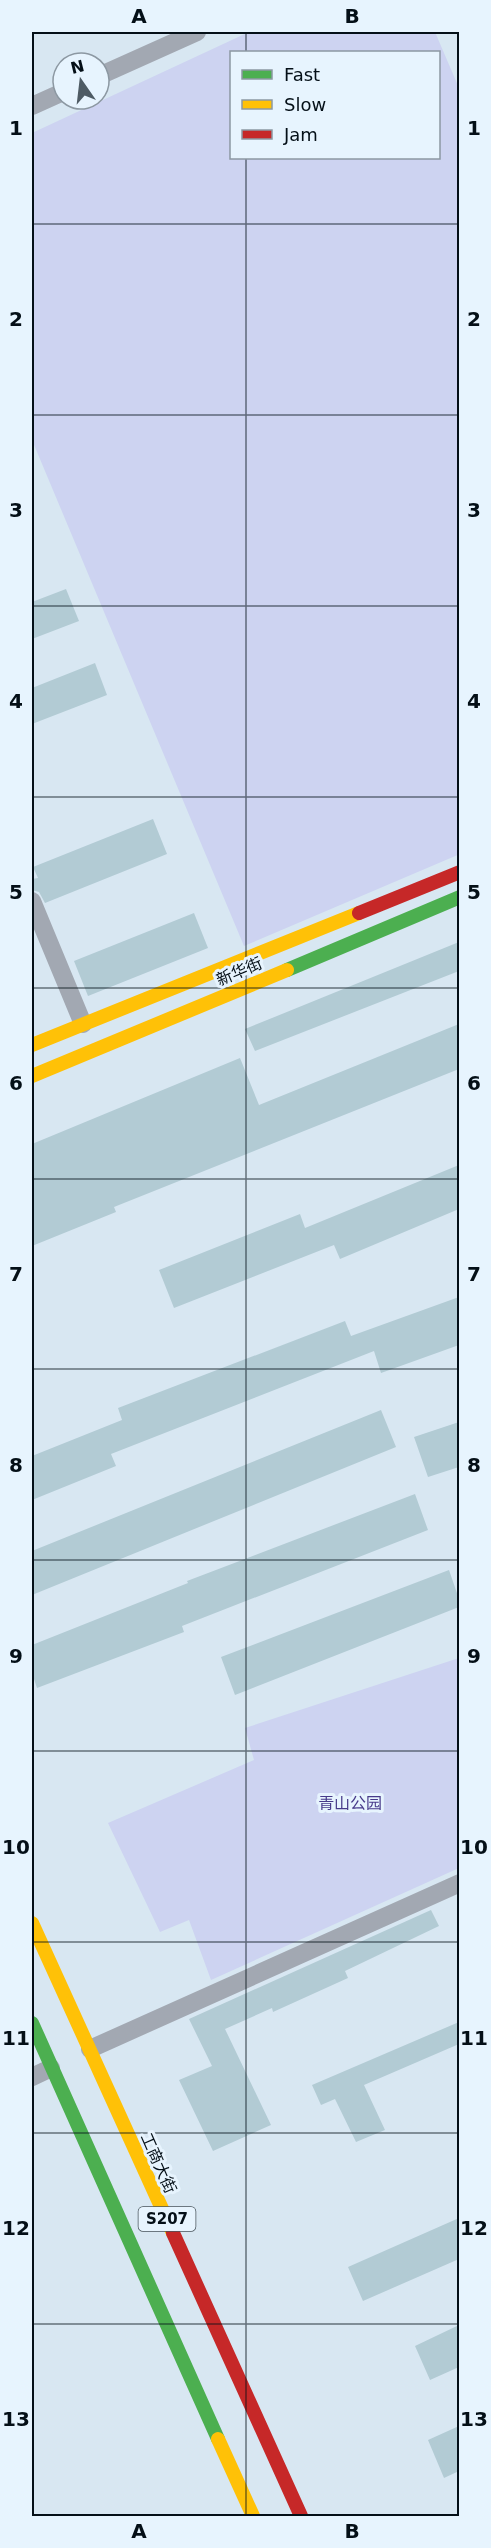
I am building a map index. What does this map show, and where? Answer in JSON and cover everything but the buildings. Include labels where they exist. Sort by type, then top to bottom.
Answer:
[{"type":"main road","name":"新华街","points":[[32,1045],[459,872]]},
{"type":"main road","name":"新华街","points":[[32,1076],[459,897]]},
{"type":"main road","name":"工商大街","points":[[32,1923],[301,2517]]},
{"type":"main road","name":"S207","points":[[32,2023],[254,2517]]},
{"type":"street","points":[[111,71],[197,32]]},
{"type":"street","points":[[33,101],[51,96]]},
{"type":"street","points":[[32,901],[83,1024]]},
{"type":"street","points":[[90,2049],[459,1883]]},
{"type":"street","points":[[32,2077],[51,2068]]},
{"type":"green space","points":[[249,32],[435,32],[459,88],[460,854],[244,946],[32,440],[32,133],[79,111],[111,111],[111,96]]},
{"type":"green space","name":"青山公园","points":[[459,1658],[459,1868],[211,1980],[189,1920],[160,1932],[108,1823],[254,1760],[245,1728]]},
{"type":"traffic: fast","points":[[287,970],[460,897]]},
{"type":"traffic: fast","points":[[32,2023],[218,2439]]},
{"type":"traffic: slow","points":[[32,1045],[359,913]]},
{"type":"traffic: slow","points":[[32,1076],[287,970]]},
{"type":"traffic: slow","points":[[32,1923],[173,2233]]},
{"type":"traffic: slow","points":[[218,2439],[253,2516]]},
{"type":"traffic: jam","points":[[359,913],[460,872]]},
{"type":"traffic: jam","points":[[173,2233],[301,2516]]}]
